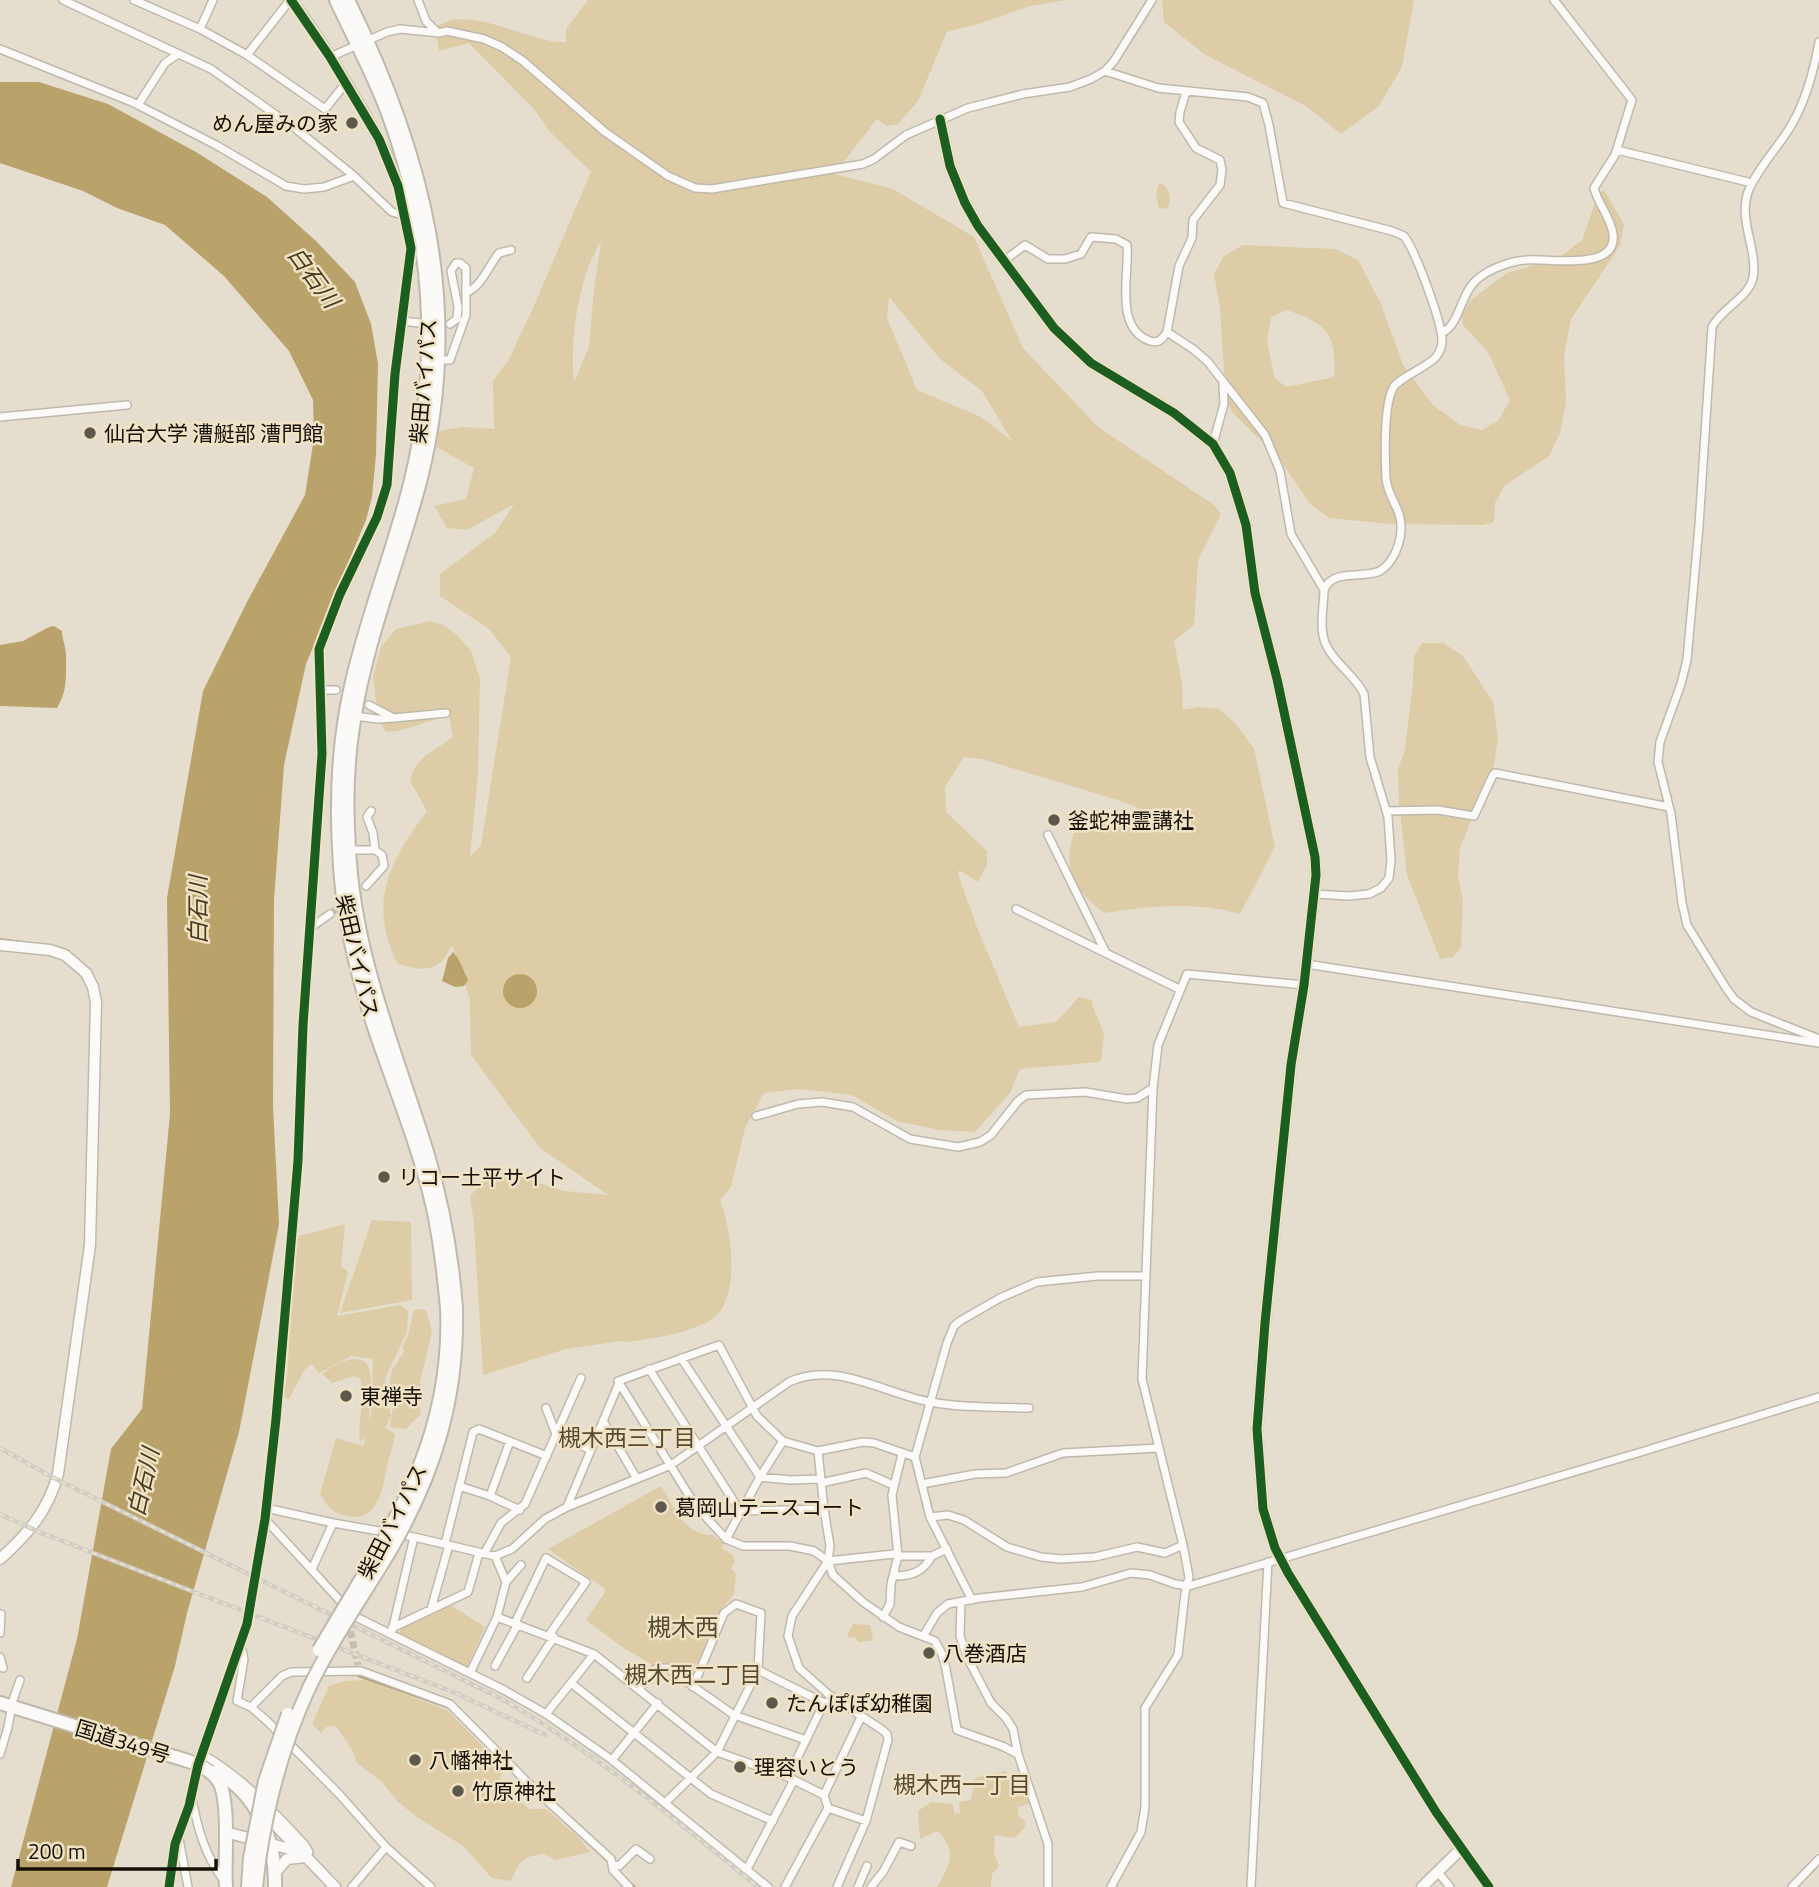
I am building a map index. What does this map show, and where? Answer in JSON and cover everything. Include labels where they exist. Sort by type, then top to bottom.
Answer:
[{"type":"highway","name":"柴田バイパス","points":[[248,1887],[274,1784],[299,1712],[325,1656],[391,1549],[418,1495],[436,1454],[453,1382],[449,1245],[437,1189],[368,971],[353,893],[349,850],[348,767],[354,716],[368,654],[421,475],[430,433],[439,360],[437,285],[425,208],[408,144],[362,42],[336,0]]},
{"type":"highway","name":"柴田バイパス","points":[[348,0],[387,111],[415,205],[425,267],[429,348],[425,405],[415,460],[355,671],[346,712],[337,812],[340,882],[361,983],[415,1145],[432,1206],[451,1308]]},
{"type":"highway","name":"国道349号","points":[[4,1706],[184,1760],[203,1763],[229,1779],[248,1798]]},
{"type":"highway","points":[[203,1763],[222,1785],[224,1793],[226,1886]]},
{"type":"highway","points":[[248,1798],[271,1843],[275,1887]]},
{"type":"highway","name":"柴田バイパス","points":[[254,1860],[256,1887]]},
{"type":"street","points":[[63,0],[211,69],[296,128],[392,212],[406,216]]},
{"type":"street","points":[[134,0],[200,29],[247,55],[325,108],[346,83]]},
{"type":"street","points":[[200,29],[212,0]]},
{"type":"street","points":[[169,1887],[178,1835],[252,1605],[265,1519],[298,1161],[303,1025],[322,754],[321,690],[317,660],[321,638],[377,517],[387,485],[401,321],[411,260],[406,216],[380,139],[330,57],[291,0],[247,55]]},
{"type":"street","points":[[418,0],[426,20],[439,33]]},
{"type":"street","points":[[330,57],[400,29],[439,33],[447,31],[484,39],[513,54],[605,132],[668,176],[695,188],[712,188],[863,164],[906,135],[940,119],[992,100],[1070,87],[1105,71],[1151,3],[1160,0]]},
{"type":"street","points":[[1441,334],[1455,321],[1471,285],[1497,268],[1526,260],[1590,260],[1607,253],[1612,245],[1613,234],[1594,188],[1617,150],[1632,100],[1555,0]]},
{"type":"street","points":[[1819,42],[1815,65],[1802,103],[1792,124],[1748,193],[1746,211],[1753,276],[1749,288],[1718,317],[1711,334],[1699,526],[1687,660],[1685,674],[1658,753],[1669,807],[1684,915],[1688,925],[1734,999],[1751,1012],[1819,1041]]},
{"type":"street","points":[[0,49],[138,105],[216,145],[286,186],[304,189],[324,187],[354,176]]},
{"type":"street","points":[[138,105],[165,63],[178,54]]},
{"type":"street","points":[[1105,71],[1158,88],[1248,97],[1263,103],[1283,203],[1404,236],[1421,272],[1441,334],[1442,343],[1436,357],[1395,384],[1391,394],[1386,479],[1401,523],[1400,542],[1395,554],[1380,572],[1335,578],[1326,584],[1325,590],[1323,638],[1329,650],[1364,694],[1370,757],[1386,811],[1391,860],[1389,878],[1385,885],[1376,891],[1361,895],[1314,894]]},
{"type":"street","points":[[1005,260],[1023,245],[1029,245],[1042,256],[1055,260],[1081,254],[1091,237],[1116,239],[1127,245],[1125,296],[1134,330],[1151,341],[1158,342],[1167,332],[1175,278],[1192,238],[1193,220],[1220,185],[1222,170],[1220,160],[1196,148],[1179,122],[1186,92]]},
{"type":"street","points":[[940,119],[950,166],[965,203],[978,226],[1054,328],[1091,363],[1174,413],[1213,444],[1230,473],[1246,525],[1252,580],[1261,624],[1277,680],[1315,857],[1314,894],[1304,985],[1291,1065],[1265,1323],[1257,1429],[1262,1509],[1280,1558],[1385,1731],[1461,1849],[1489,1887]]},
{"type":"street","points":[[1617,150],[1752,183]]},
{"type":"street","points":[[467,292],[480,281],[499,253],[511,250]]},
{"type":"street","points":[[439,360],[450,360],[455,352],[466,315],[466,268],[465,265],[456,263],[451,271],[458,315],[450,324]]},
{"type":"street","points":[[401,321],[421,324]]},
{"type":"street","points":[[1167,332],[1202,356],[1265,435],[1280,471],[1291,534],[1325,590]]},
{"type":"street","points":[[1213,444],[1224,404],[1222,380]]},
{"type":"street","points":[[0,417],[127,405]]},
{"type":"street","points":[[321,690],[336,690]]},
{"type":"street","points":[[369,705],[394,718]]},
{"type":"street","points":[[354,716],[378,719],[446,713]]},
{"type":"street","points":[[1386,811],[1438,810],[1474,816],[1495,773],[1669,807]]},
{"type":"street","points":[[371,811],[366,817],[373,833],[375,850]]},
{"type":"street","points":[[1048,835],[1106,953]]},
{"type":"street","points":[[349,850],[375,850],[382,855],[384,866],[366,886]]},
{"type":"street","points":[[1016,909],[1179,989]]},
{"type":"street","points":[[310,928],[330,914]]},
{"type":"street","points":[[0,945],[50,950],[77,963],[93,987],[96,1030],[90,1245],[58,1474],[42,1515],[22,1539],[0,1559]]},
{"type":"street","points":[[1306,964],[1819,1041]]},
{"type":"street","points":[[1111,1887],[1141,1832],[1144,1807],[1145,1708],[1178,1655],[1185,1593],[1189,1586],[1183,1545],[1142,1382],[1153,1088],[1158,1045],[1187,974],[1304,985]]},
{"type":"street","points":[[756,1115],[798,1104],[822,1102],[853,1107],[910,1139],[957,1147],[980,1142],[990,1135],[1026,1095],[1085,1092],[1137,1098],[1153,1088]]},
{"type":"street","points":[[972,1601],[930,1517],[915,1457],[954,1326],[1000,1298],[1037,1282],[1098,1276],[1146,1276]]},
{"type":"street","points":[[567,1507],[618,1381],[719,1345],[752,1408],[772,1433],[783,1441],[818,1451],[863,1442],[915,1457]]},
{"type":"street","points":[[681,1358],[760,1476],[820,1481],[866,1473],[893,1485]]},
{"type":"street","points":[[649,1369],[740,1511]]},
{"type":"street","points":[[266,1508],[495,1556],[512,1549],[545,1519],[567,1507],[671,1465],[789,1382],[806,1374],[824,1374],[874,1384],[930,1402],[1029,1408]]},
{"type":"street","points":[[391,1632],[468,1592],[481,1553],[502,1523],[526,1504],[582,1378]]},
{"type":"street","points":[[619,1383],[695,1505],[726,1539],[743,1546],[803,1548],[814,1551],[828,1561],[833,1575],[883,1616],[899,1627],[935,1641],[942,1654],[957,1730],[1018,1754]]},
{"type":"street","points":[[924,1635],[937,1613],[948,1605],[1082,1587],[1131,1573],[1150,1575],[1189,1586],[1819,1397]]},
{"type":"street","points":[[546,1408],[556,1434],[591,1450]]},
{"type":"street","points":[[604,1420],[637,1479]]},
{"type":"street","points":[[432,1609],[473,1432],[479,1429],[547,1456]]},
{"type":"street","points":[[490,1496],[510,1441]]},
{"type":"street","points":[[726,1539],[760,1476],[783,1441]]},
{"type":"street","points":[[922,1484],[975,1474],[1006,1473],[1063,1453],[1159,1448]]},
{"type":"street","points":[[818,1451],[830,1546],[828,1561],[792,1616],[788,1636],[799,1668],[836,1699],[887,1734],[888,1740],[866,1821],[837,1887]]},
{"type":"street","points":[[883,1616],[890,1604],[898,1556],[892,1495],[902,1454]]},
{"type":"street","points":[[459,1486],[520,1510]]},
{"type":"street","points":[[740,1511],[824,1509]]},
{"type":"street","points":[[930,1517],[948,1515],[964,1520],[1007,1547],[1041,1557],[1095,1557],[1138,1546],[1165,1553],[1183,1545]]},
{"type":"street","points":[[265,1519],[312,1569],[346,1613],[391,1632],[546,1714],[612,1760],[768,1887]]},
{"type":"street","points":[[312,1569],[333,1523]]},
{"type":"street","points":[[391,1632],[414,1537]]},
{"type":"street","points":[[828,1561],[894,1554],[932,1556],[947,1549]]},
{"type":"street","points":[[495,1556],[506,1582]]},
{"type":"street","points":[[894,1576],[918,1572],[932,1556]]},
{"type":"street","points":[[495,1666],[546,1558],[586,1582],[527,1678]]},
{"type":"street","points":[[1251,1887],[1268,1562]]},
{"type":"street","points":[[470,1673],[497,1617],[506,1582],[521,1565]]},
{"type":"street","points":[[961,1602],[960,1636],[967,1657],[991,1703],[1006,1717],[1013,1729],[1018,1754],[1048,1844],[1048,1887]]},
{"type":"street","points":[[665,1803],[718,1752],[758,1670],[761,1613],[736,1604],[724,1613],[694,1687]]},
{"type":"street","points":[[0,1633],[1,1614]]},
{"type":"street","points":[[497,1617],[594,1654],[718,1752],[791,1779],[824,1795]]},
{"type":"street","points":[[241,1646],[244,1659],[237,1701],[251,1707],[340,1794],[386,1847],[431,1887]]},
{"type":"street","points":[[546,1714],[594,1654]]},
{"type":"street","points":[[0,1657],[4,1668]]},
{"type":"street","points":[[251,1707],[282,1676],[291,1672],[359,1668],[450,1704],[530,1785],[611,1859],[613,1870],[629,1887]]},
{"type":"street","points":[[639,1689],[655,1669],[667,1668],[734,1715],[806,1740]]},
{"type":"street","points":[[758,1670],[824,1703],[836,1699]]},
{"type":"street","points":[[0,1754],[8,1727],[4,1706],[20,1680]]},
{"type":"street","points":[[571,1683],[711,1794],[773,1821]]},
{"type":"street","points":[[612,1760],[658,1703]]},
{"type":"street","points":[[747,1869],[773,1821],[824,1703]]},
{"type":"street","points":[[785,1887],[828,1808],[824,1795],[861,1717]]},
{"type":"street","points":[[203,1763],[225,1767],[256,1793],[305,1845],[309,1852],[287,1859],[275,1873]]},
{"type":"street","points":[[191,1795],[203,1845],[211,1864],[226,1886]]},
{"type":"street","points":[[248,1798],[335,1887]]},
{"type":"street","points":[[828,1808],[866,1821]]},
{"type":"street","points":[[225,1832],[304,1854]]},
{"type":"street","points":[[178,1835],[188,1887]]},
{"type":"street","points":[[871,1887],[883,1872],[899,1842],[911,1846]]},
{"type":"street","points":[[352,1887],[386,1847]]},
{"type":"street","points":[[612,1864],[619,1866],[636,1849],[650,1859]]},
{"type":"street","points":[[1422,1887],[1461,1849]]},
{"type":"street","points":[[1792,1887],[1819,1860]]},
{"type":"street","points":[[858,1887],[867,1866]]},
{"type":"street","points":[[1438,1871],[1450,1887]]},
{"type":"shaded area","points":[[588,0],[1067,0],[1030,6],[947,32],[918,101],[898,124],[887,126],[877,119],[834,174],[893,189],[974,237],[1023,348],[1098,427],[1214,505],[1221,514],[1198,560],[1194,625],[1174,641],[1182,683],[1183,710],[1199,707],[1219,709],[1235,723],[1254,748],[1275,847],[1240,914],[1190,906],[1105,913],[1084,895],[1072,874],[1070,850],[1078,823],[1118,813],[1142,826],[1155,826],[1162,818],[1121,801],[982,759],[964,757],[945,787],[946,812],[987,851],[987,865],[978,882],[957,871],[976,925],[1019,1027],[1056,1022],[1079,997],[1092,1000],[1104,1033],[1099,1062],[1020,1069],[1010,1093],[975,1132],[939,1130],[897,1121],[852,1095],[799,1089],[764,1093],[745,1128],[731,1187],[720,1200],[730,1242],[731,1276],[724,1305],[717,1315],[699,1326],[676,1333],[629,1342],[566,1349],[483,1375],[470,1196],[495,1171],[520,1173],[536,1182],[564,1191],[608,1195],[540,1148],[471,1055],[470,1000],[452,945],[444,958],[433,967],[415,968],[397,963],[388,941],[384,920],[387,883],[402,848],[427,811],[410,781],[422,759],[453,736],[449,716],[386,732],[378,719],[373,677],[381,647],[396,629],[430,621],[444,625],[471,651],[480,678],[478,775],[470,857],[481,845],[511,657],[489,629],[440,596],[440,574],[496,532],[514,504],[467,530],[447,528],[434,506],[466,499],[474,468],[436,447],[439,431],[464,427],[494,429],[493,381],[509,359],[534,306],[591,172],[550,132],[534,109],[469,43],[439,51],[435,28],[448,21],[463,19],[480,21],[550,41],[566,42],[566,29]],"holes":[[[601,242],[589,347],[574,382],[573,349],[577,310],[587,272]],[[889,297],[940,359],[982,391],[1012,441],[981,417],[917,390],[887,318]]]},
{"type":"shaded area","points":[[1162,0],[1414,0],[1402,67],[1379,106],[1341,134],[1306,106],[1204,54],[1164,22]]},
{"type":"shaded area","points":[[1159,183],[1166,187],[1169,193],[1167,209],[1159,208],[1156,194]]},
{"type":"shaded area","points":[[1604,190],[1624,224],[1620,246],[1571,319],[1564,356],[1566,403],[1560,433],[1549,456],[1504,486],[1495,503],[1494,522],[1484,525],[1391,524],[1329,518],[1310,504],[1281,461],[1232,412],[1222,392],[1224,372],[1220,308],[1214,274],[1224,256],[1243,245],[1335,249],[1358,260],[1381,304],[1403,365],[1433,405],[1460,425],[1482,430],[1498,421],[1510,400],[1488,352],[1463,325],[1462,315],[1471,300],[1507,273],[1559,258],[1582,240],[1598,194]],"holes":[[[1286,310],[1319,325],[1331,340],[1335,362],[1334,377],[1287,387],[1275,379],[1267,341],[1271,318]]]},
{"type":"shaded area","points":[[1422,643],[1443,643],[1463,656],[1493,702],[1498,738],[1494,765],[1460,848],[1458,877],[1463,900],[1461,947],[1453,957],[1440,959],[1407,875],[1399,803],[1398,769],[1405,750],[1414,656]]},
{"type":"shaded area","points":[[372,1220],[411,1222],[412,1300],[340,1313]]},
{"type":"shaded area","points":[[345,1224],[341,1266],[348,1272],[337,1316],[401,1305],[408,1311],[407,1332],[386,1376],[384,1389],[391,1416],[385,1428],[395,1434],[381,1493],[372,1509],[358,1517],[338,1513],[328,1506],[320,1494],[336,1438],[364,1446],[365,1438],[360,1442],[359,1434],[362,1395],[360,1378],[354,1376],[332,1383],[322,1374],[351,1359],[363,1360],[367,1364],[371,1383],[368,1420],[371,1414],[373,1359],[351,1356],[319,1373],[312,1364],[304,1370],[289,1399],[284,1397],[294,1237]]},
{"type":"shaded area","points":[[414,1310],[426,1310],[432,1331],[420,1383],[421,1414],[406,1429],[390,1427],[393,1406],[387,1394],[392,1370],[405,1350],[402,1347]]},
{"type":"shaded area","points":[[661,1486],[681,1519],[695,1531],[713,1535],[724,1544],[721,1548],[733,1555],[735,1561],[731,1568],[736,1573],[734,1594],[717,1614],[691,1679],[668,1663],[655,1666],[625,1649],[586,1620],[605,1589],[548,1549]]},
{"type":"shaded area","points":[[450,1605],[485,1627],[466,1669],[399,1636],[401,1626]]},
{"type":"shaded area","points":[[853,1624],[870,1625],[873,1635],[871,1641],[858,1642],[855,1637],[849,1638],[847,1636]]},
{"type":"shaded area","points":[[366,1680],[447,1710],[504,1768],[498,1784],[530,1809],[546,1809],[578,1837],[590,1852],[555,1860],[544,1854],[526,1858],[511,1881],[492,1878],[463,1846],[417,1817],[398,1802],[381,1781],[357,1763],[336,1726],[326,1727],[321,1733],[312,1724],[329,1686],[345,1681]]},
{"type":"shaded area","points":[[1005,1771],[1032,1803],[1018,1807],[1018,1815],[1025,1821],[1026,1826],[1015,1838],[995,1835],[994,1853],[999,1866],[992,1874],[991,1887],[934,1887],[938,1886],[946,1871],[950,1852],[938,1831],[920,1839],[918,1811],[931,1802],[953,1804],[954,1814],[960,1813],[959,1802],[971,1800],[975,1778]]},
{"type":"water","name":"白石川","points":[[0,82],[39,82],[108,104],[196,152],[267,197],[316,241],[355,282],[371,324],[378,364],[376,455],[372,497],[366,520],[306,664],[284,765],[274,900],[273,1106],[279,1224],[239,1432],[187,1613],[175,1666],[107,1887],[11,1887],[77,1639],[111,1449],[142,1409],[170,1114],[167,898],[203,691],[305,495],[314,438],[313,400],[289,351],[224,276],[165,225],[117,208],[83,191],[0,163]]},
{"type":"water","points":[[54,626],[62,631],[66,655],[66,679],[57,708],[0,706],[0,645],[23,641]]},
{"type":"water","points":[[453,952],[468,980],[464,986],[455,987],[442,981],[448,958]]},
{"type":"water","points":[[520,974],[532,979],[537,991],[532,1003],[520,1008],[508,1003],[503,991],[508,979]]},
{"type":"waterway","points":[[0,939],[37,944]]},
{"type":"waterway","points":[[358,1676],[449,1708]]},
{"type":"waterway","points":[[550,1808],[607,1861]]},
{"type":"waterway","points":[[623,1876],[635,1887]]},
{"type":"tunnel","points":[[330,914],[366,886]]},
{"type":"tunnel","points":[[348,1621],[358,1665]]},
{"type":"railway","points":[[0,1448],[50,1476],[502,1699],[602,1764],[758,1887]]},
{"type":"railway","points":[[0,1514],[39,1532],[458,1694],[545,1735]]},
{"type":"cycle path","points":[[169,1887],[175,1844],[189,1806],[198,1765],[247,1624],[265,1519],[298,1161],[303,1025],[322,754],[319,649],[340,594],[377,517],[387,485],[395,374],[411,248],[398,186],[379,139],[330,57],[291,0]]},
{"type":"cycle path","points":[[940,119],[950,166],[965,203],[978,226],[1054,328],[1091,363],[1174,413],[1213,444],[1230,473],[1246,525],[1255,593],[1277,679],[1315,857],[1316,875],[1304,985],[1291,1065],[1265,1323],[1257,1429],[1263,1509],[1275,1548],[1288,1573],[1436,1812],[1489,1887]]},
{"type":"place","name":"めん屋みの家","points":[[352,123]]},
{"type":"place","name":"仙台大学 漕艇部 漕門館","points":[[90,433]]},
{"type":"place","name":"釜蛇神霊講社","points":[[1054,820]]},
{"type":"place","name":"リコー土平サイト","points":[[384,1177]]},
{"type":"place","name":"東禅寺","points":[[346,1396]]},
{"type":"place","name":"葛岡山テニスコート","points":[[661,1507]]},
{"type":"place","name":"八巻酒店","points":[[929,1653]]},
{"type":"place","name":"たんぽぽ幼稚園","points":[[772,1703]]},
{"type":"place","name":"八幡神社","points":[[415,1760]]},
{"type":"place","name":"理容いとう","points":[[740,1767]]},
{"type":"place","name":"竹原神社","points":[[458,1791]]},
{"type":"district","name":"槻木西三丁目","points":[[627,1437]]},
{"type":"district","name":"槻木西","points":[[683,1627]]},
{"type":"district","name":"槻木西二丁目","points":[[693,1674]]},
{"type":"district","name":"槻木西一丁目","points":[[962,1784]]}]
